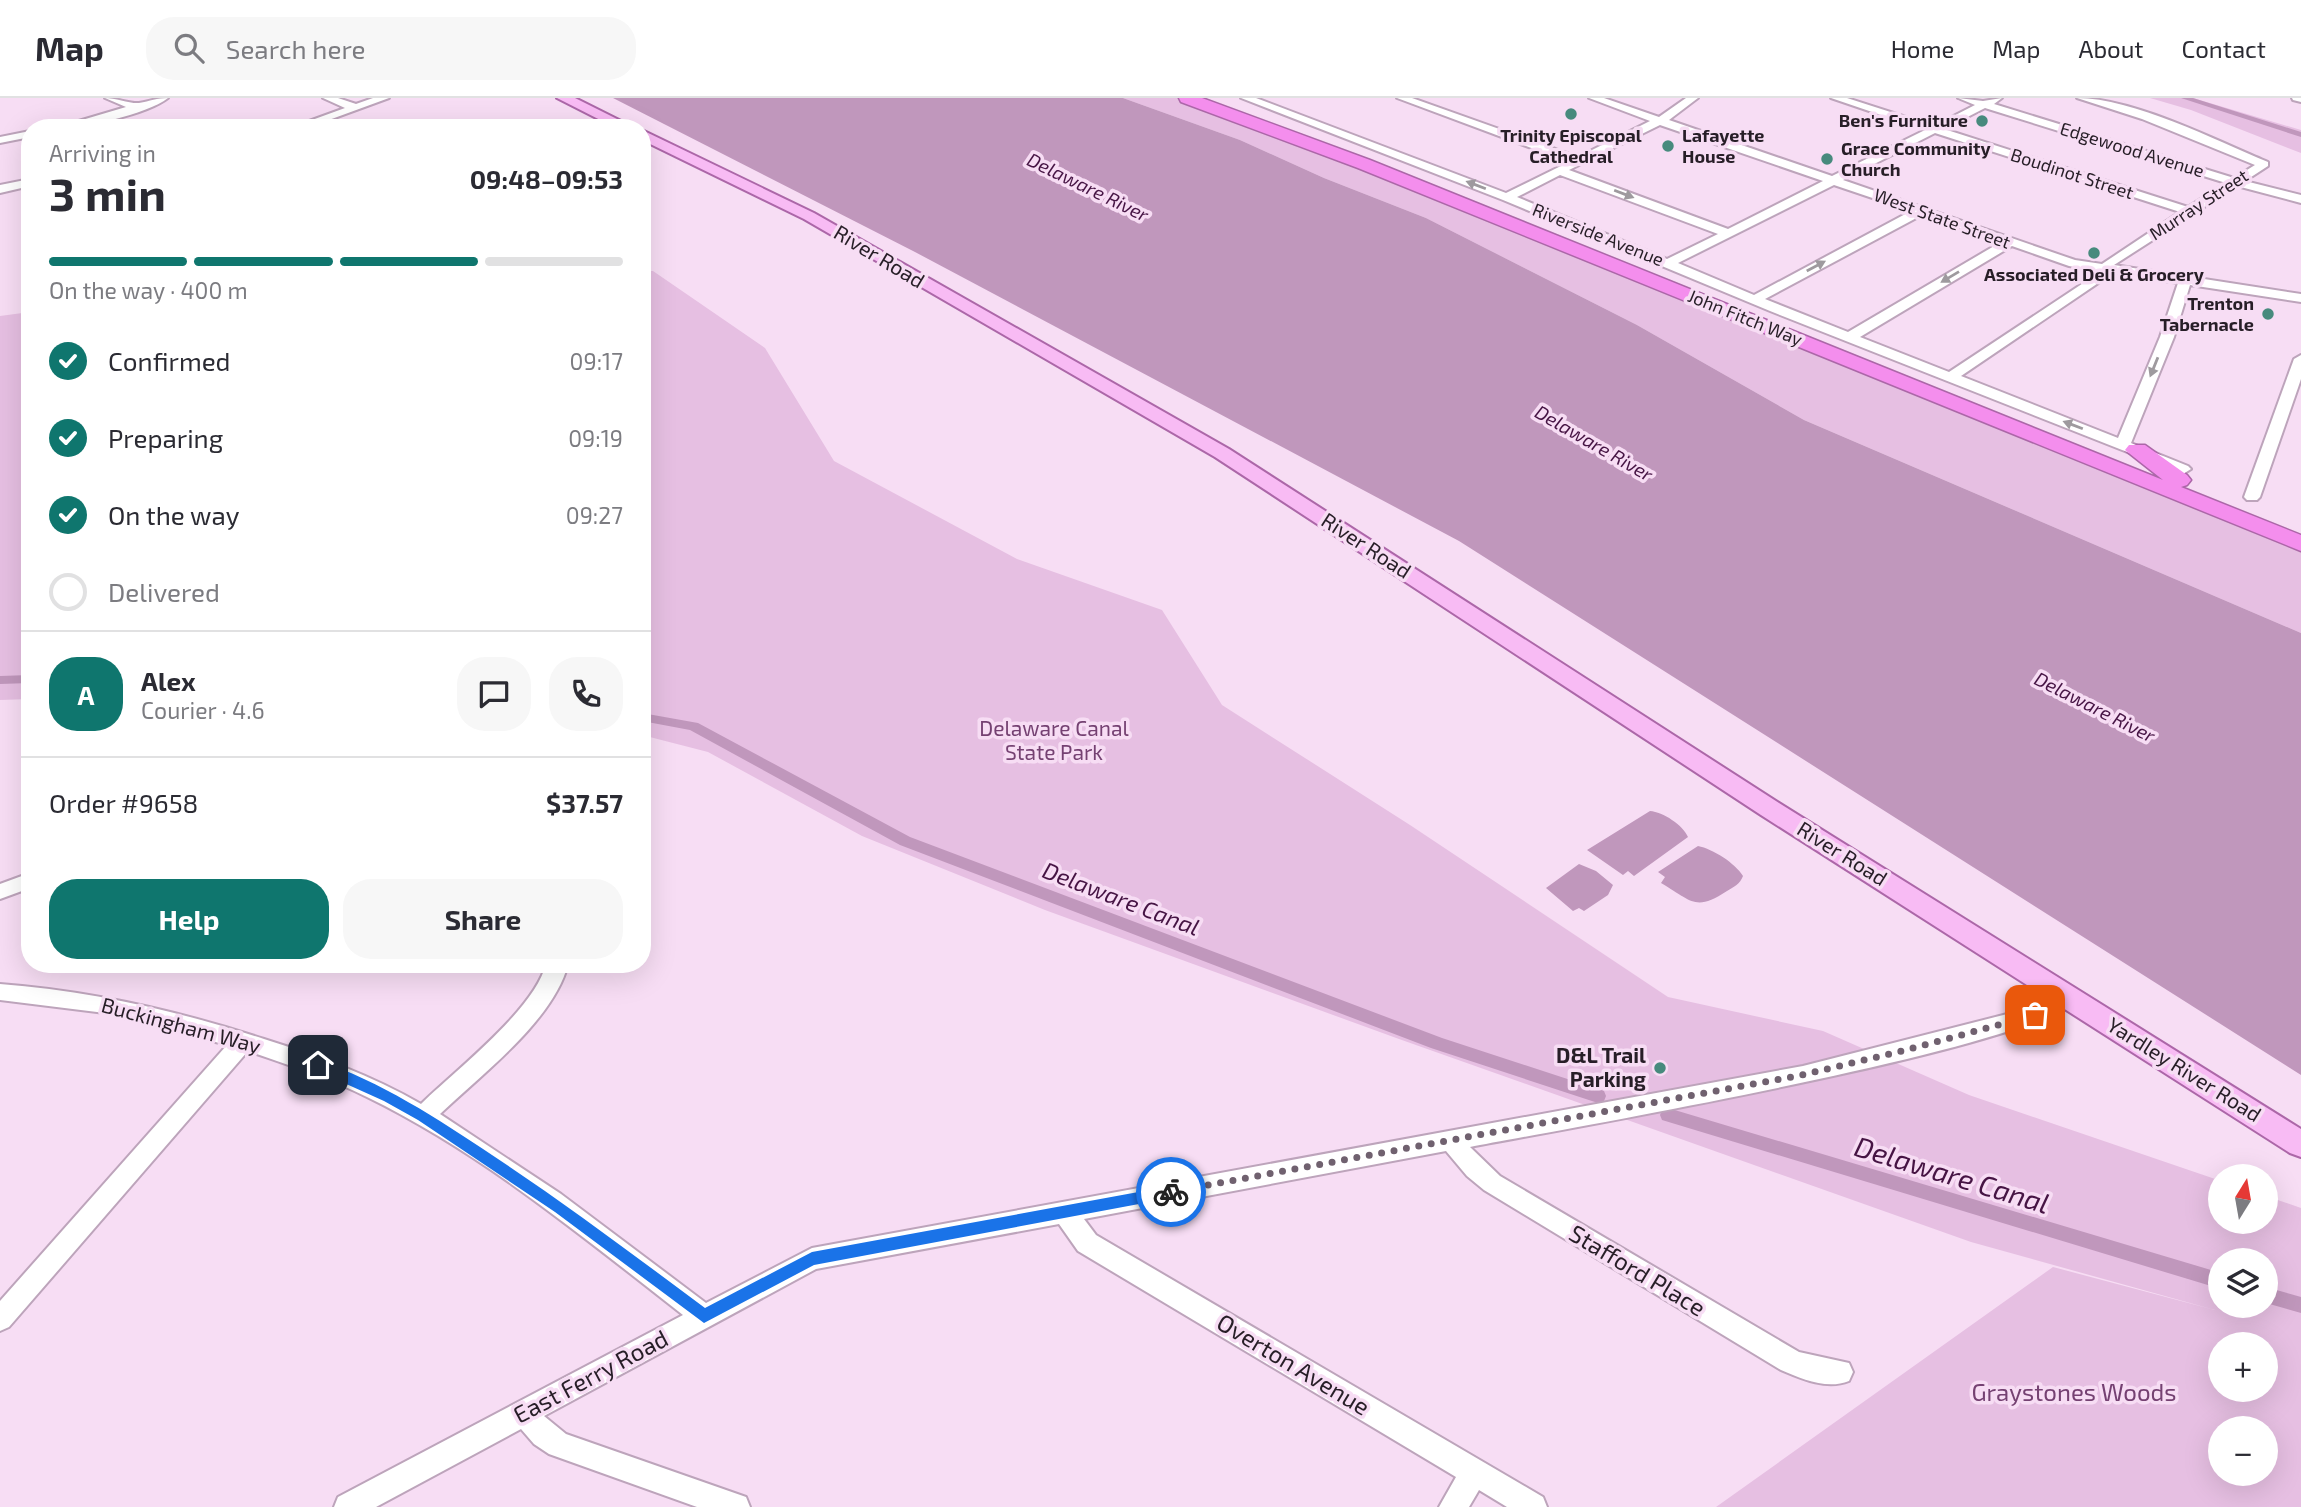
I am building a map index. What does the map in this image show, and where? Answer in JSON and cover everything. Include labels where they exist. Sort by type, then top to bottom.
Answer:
[{"type":"highway","name":"John Fitch Way","points":[[1187,98],[1364,164],[2301,544]]},
{"type":"highway","name":"John Fitch Way","points":[[1217,98],[1753,303],[2181,474],[2301,530]]},
{"type":"highway","points":[[1225,98],[1267,106]]},
{"type":"highway","points":[[1717,284],[1726,293],[1753,303]]},
{"type":"highway","points":[[2130,447],[2181,474]]},
{"type":"main road","points":[[564,98],[609,119]]},
{"type":"main road","name":"River Road","points":[[651,138],[810,216],[1017,338],[1213,447],[1770,809],[2067,997]]},
{"type":"main road","name":"Yardley River Road","points":[[2067,997],[2301,1144]]},
{"type":"street","points":[[110,98],[137,107]]},
{"type":"street","points":[[93,119],[163,98]]},
{"type":"street","points":[[328,98],[354,107]]},
{"type":"street","points":[[320,119],[384,98]]},
{"type":"street","name":"Riverside Avenue","points":[[1246,98],[1507,197],[1717,284]]},
{"type":"street","points":[[1267,106],[1286,98]]},
{"type":"street","points":[[1402,98],[1578,161]]},
{"type":"street","name":"West State Street","points":[[1594,98],[2073,263],[2301,298]]},
{"type":"street","points":[[1507,197],[1661,120],[1685,107],[1693,98]]},
{"type":"street","name":"Boudinot Street","points":[[1836,98],[2189,211]]},
{"type":"street","name":"Edgewood Avenue","points":[[1964,98],[2301,199]]},
{"type":"street","points":[[1667,264],[1997,98]]},
{"type":"street","name":"Murray Street","points":[[1950,377],[2096,282],[2106,274],[2108,263],[2263,163],[2146,117],[2082,98]]},
{"type":"street","points":[[0,139],[21,136]]},
{"type":"street","points":[[1560,171],[1728,233]]},
{"type":"street","points":[[0,189],[21,185]]},
{"type":"street","points":[[1753,303],[1920,211]]},
{"type":"street","points":[[1850,337],[2009,243]]},
{"type":"street","points":[[1753,303],[1850,337],[2130,447],[2185,280]]},
{"type":"street","points":[[2252,497],[2301,359]]},
{"type":"street","points":[[0,892],[21,884]]},
{"type":"street","points":[[423,1116],[536,1008],[554,973]]},
{"type":"street","name":"Buckingham Way","points":[[0,992],[76,1000],[128,1010],[244,1040],[354,1080],[423,1116],[585,1226],[704,1317]]},
{"type":"street","name":"East Ferry Road","points":[[348,1507],[812,1259],[1802,1075],[2023,1019],[2053,1007],[2067,997]]},
{"type":"street","points":[[0,1319],[8,1296],[244,1040]]},
{"type":"street","name":"Stafford Place","points":[[1451,1140],[1475,1169],[1492,1183],[1629,1266],[1790,1361],[1809,1369],[1840,1372]]},
{"type":"street","name":"Overton Avenue","points":[[1065,1212],[1087,1244],[1532,1507]]},
{"type":"street","points":[[525,1412],[546,1438],[559,1445],[736,1507]]},
{"type":"street","points":[[1453,1507],[1474,1472]]},
{"type":"green space","points":[[1123,98],[1187,98],[2301,544],[2301,633],[1804,420],[1637,325],[1426,218],[1324,178],[1240,140]]},
{"type":"green space","points":[[2150,98],[2193,98],[2301,130],[2301,153],[2191,110]]},
{"type":"green space","name":"Delaware Canal State Park","points":[[651,271],[765,348],[834,461],[1017,559],[1162,610],[1222,705],[1410,825],[1668,997],[1823,1031],[1969,1095],[2208,1177],[2208,1234],[2278,1234],[2278,1200],[2301,1208],[2301,1507],[1716,1507],[2053,1267],[2208,1308],[2208,1318],[2278,1318],[2278,1248],[2208,1248],[2208,1308],[1971,1242],[1045,910],[862,836],[708,752],[651,737]]},
{"type":"green space","points":[[21,313],[21,699],[0,700],[0,316]]},
{"type":"water","name":"Delaware River","points":[[613,98],[1123,98],[1240,140],[1324,178],[1426,218],[1637,325],[1804,420],[2301,633],[2301,1075],[1459,541],[915,252]]},
{"type":"water","points":[[1650,811],[1672,820],[1688,837],[1634,876],[1628,871],[1623,875],[1587,850]]},
{"type":"water","points":[[1698,846],[1723,857],[1743,876],[1732,888],[1716,897],[1708,901],[1694,902],[1661,883],[1665,877],[1658,872]]},
{"type":"water","points":[[1579,864],[1596,871],[1613,885],[1608,895],[1584,911],[1579,908],[1573,911],[1546,888]]},
{"type":"waterway","points":[[2185,98],[2301,135]]},
{"type":"waterway","name":"Delaware Canal","points":[[0,680],[21,679]]},
{"type":"waterway","name":"Delaware Canal","points":[[651,719],[693,726],[905,841],[1437,1043],[1598,1096]]},
{"type":"waterway","name":"Delaware Canal","points":[[1668,1115],[2208,1277]]},
{"type":"waterway","name":"Delaware Canal","points":[[2278,1298],[2301,1305]]},
{"type":"way so far","points":[[1171,1192],[1802,1075],[2035,1015]]},
{"type":"place","name":"Trinity Episcopal Cathedral","points":[[1571,114]]},
{"type":"place","name":"Ben's Furniture","points":[[1982,121]]},
{"type":"place","name":"Lafayette House","points":[[1668,146]]},
{"type":"place","name":"Grace Community Church","points":[[1827,159]]},
{"type":"place","name":"Associated Deli & Grocery","points":[[2094,253]]},
{"type":"place","name":"Trenton Tabernacle","points":[[2268,314]]},
{"type":"place","name":"D&L Trail Parking","points":[[1660,1068]]},
{"type":"route","points":[[318,1065],[389,1097],[423,1116],[595,1233],[704,1317],[812,1259],[1171,1192]]},
{"type":"park label","name":"Graystones Woods","points":[[2074,1393]]}]
